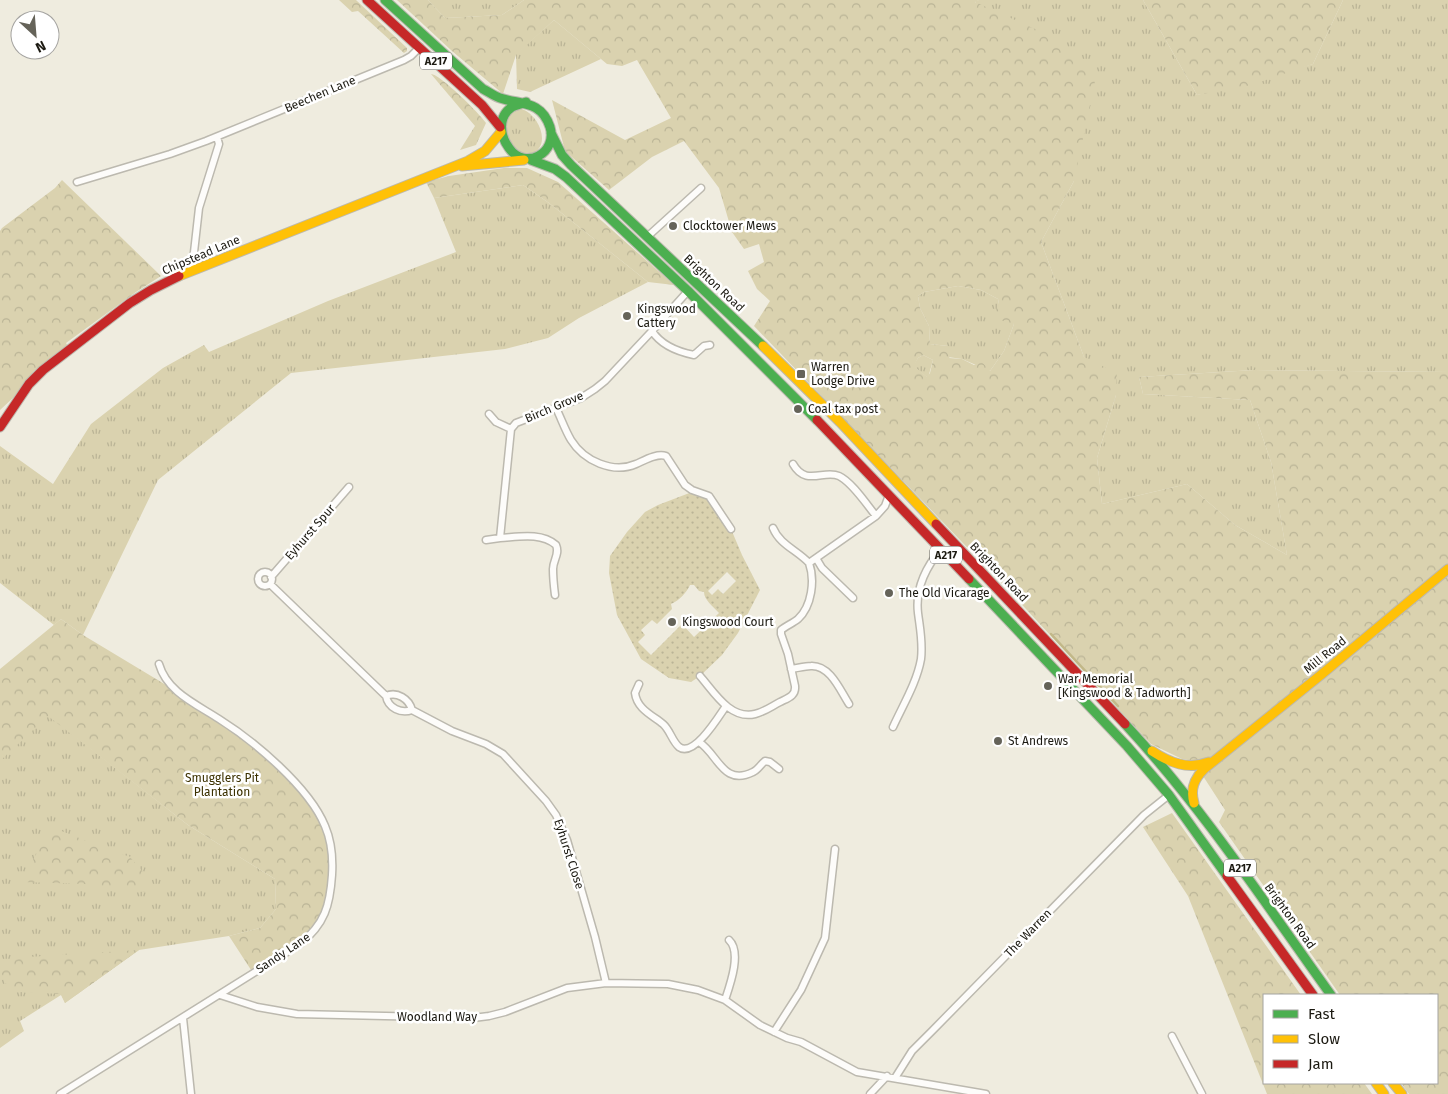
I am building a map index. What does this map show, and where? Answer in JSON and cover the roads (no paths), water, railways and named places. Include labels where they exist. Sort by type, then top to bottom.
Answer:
[{"type":"main road","name":"A217","points":[[367,0],[482,104],[500,129],[502,138],[510,150],[527,160]]},
{"type":"main road","name":"A217","points":[[385,0],[483,89],[499,98],[526,102],[537,108],[548,123],[551,133]]},
{"type":"main road","points":[[500,129],[503,118],[508,110],[526,102]]},
{"type":"main road","name":"Chipstead Lane","points":[[0,427],[29,384],[43,370],[130,303],[151,290],[192,270],[452,168],[482,154],[500,129]]},
{"type":"main road","points":[[527,160],[539,156],[546,151],[551,133]]},
{"type":"main road","name":"Brighton Road","points":[[551,133],[562,155],[571,165],[713,298],[840,422],[1144,745],[1197,809],[1330,994]]},
{"type":"main road","name":"Chipstead Lane","points":[[452,168],[527,160]]},
{"type":"main road","name":"Brighton Road","points":[[527,160],[555,169],[566,177],[688,291],[841,444],[1095,712],[1169,795],[1312,994]]},
{"type":"main road","name":"Mill Road","points":[[1197,809],[1191,794],[1192,787],[1199,774],[1216,758],[1322,674],[1448,569]]},
{"type":"main road","name":"Mill Road","points":[[1144,745],[1168,761],[1187,767],[1197,766],[1216,758]]},
{"type":"street","name":"Beechen Lane","points":[[77,182],[170,154],[217,137],[404,60],[420,47]]},
{"type":"street","points":[[192,270],[200,208],[219,144],[217,137]]},
{"type":"street","points":[[647,237],[701,188]]},
{"type":"street","name":"Birch Grove","points":[[500,538],[511,429],[516,424],[581,398],[595,389],[688,291]]},
{"type":"street","points":[[652,331],[656,337],[679,352],[694,355],[704,346],[710,346]]},
{"type":"street","points":[[556,408],[572,441],[589,459],[605,466],[621,468],[632,466],[660,454],[666,456],[685,485],[692,490],[709,496],[731,529]]},
{"type":"street","points":[[489,414],[496,422],[511,429]]},
{"type":"street","points":[[793,464],[805,475],[835,475],[843,478],[876,516]]},
{"type":"street","name":"Eyhurst Spur","points":[[270,581],[349,487]]},
{"type":"street","points":[[809,563],[876,516],[885,506],[889,494]]},
{"type":"street","points":[[700,676],[726,706],[737,713],[754,714],[794,694],[791,669],[781,630],[798,619],[805,609],[812,591],[812,583],[809,563],[783,544],[773,528]]},
{"type":"street","points":[[486,540],[530,536],[550,540],[556,545],[558,553],[553,563],[555,595]]},
{"type":"street","points":[[893,727],[916,678],[921,661],[922,644],[917,606],[920,587],[930,563],[940,549]]},
{"type":"street","points":[[816,558],[822,568],[852,598]]},
{"type":"street","name":"Eyhurst Close","points":[[270,581],[386,696],[386,700],[392,707],[405,711],[412,710]]},
{"type":"street","name":"Sandy Lane","points":[[60,1094],[300,944],[315,930],[323,919],[331,896],[332,867],[328,834],[310,800],[265,752],[222,720],[176,691],[161,672],[159,664]]},
{"type":"street","points":[[791,669],[811,666],[823,669],[832,677],[849,704]]},
{"type":"street","points":[[639,684],[635,693],[638,704],[665,726],[678,746],[684,749],[699,742],[726,706]]},
{"type":"street","name":"Eyhurst Close","points":[[386,696],[390,694],[399,695],[409,704],[412,710],[452,731],[495,748],[503,754],[546,800],[556,815],[566,840],[606,983]]},
{"type":"street","points":[[699,742],[706,747],[720,767],[731,774],[739,775],[755,772],[765,761],[780,769]]},
{"type":"street","name":"The Warren","points":[[895,1078],[912,1051],[1144,815],[1169,795]]},
{"type":"street","points":[[774,1032],[801,990],[825,938],[835,849]]},
{"type":"street","points":[[725,1000],[735,957],[733,944],[729,940]]},
{"type":"street","name":"Woodland Way","points":[[220,995],[257,1007],[297,1014],[473,1018],[505,1012],[567,988],[606,983],[668,984],[698,990],[725,1000],[754,1022],[801,1042],[857,1072],[887,1076],[954,1091],[986,1094]]},
{"type":"street","points":[[183,1018],[191,1094]]},
{"type":"street","points":[[1172,1036],[1202,1094]]},
{"type":"street","points":[[870,1094],[887,1076]]},
{"type":"waterway","points":[[1051,634],[1118,706]]},
{"type":"place","name":"Clocktower Mews","points":[[673,226]]},
{"type":"place","name":"Kingswood Cattery","points":[[627,316]]},
{"type":"place","name":"Warren Lodge Drive","points":[[801,374]]},
{"type":"place","name":"Coal tax post","points":[[798,409]]},
{"type":"place","name":"The Old Vicarage","points":[[889,593]]},
{"type":"place","name":"Kingswood Court","points":[[672,622]]},
{"type":"place","name":"War Memorial [Kingswood & Tadworth]","points":[[1048,686]]},
{"type":"place","name":"St Andrews","points":[[998,741]]},
{"type":"park label","name":"Smugglers Pit Plantation","points":[[222,785]]}]
